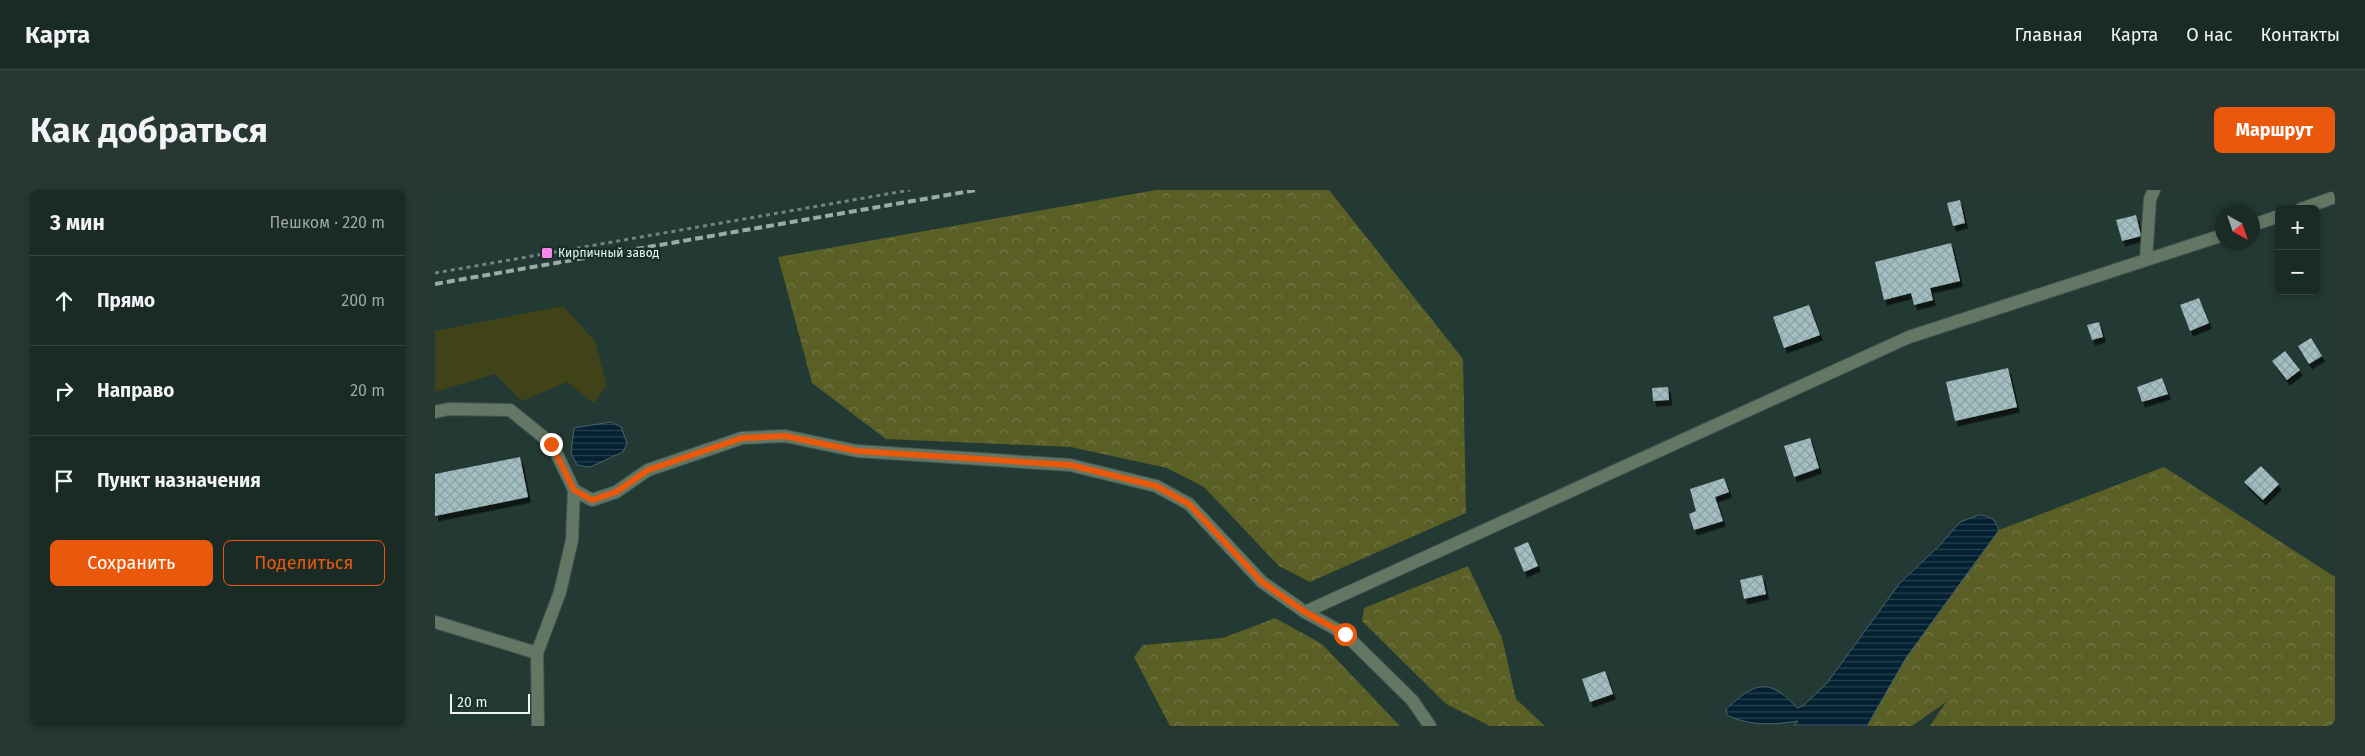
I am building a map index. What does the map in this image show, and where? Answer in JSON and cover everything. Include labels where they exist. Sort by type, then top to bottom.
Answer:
[{"type":"street","points":[[2146,260],[2150,199],[2153,190]]},
{"type":"street","points":[[2312,205],[2335,197]]},
{"type":"street","points":[[2260,223],[2275,218]]},
{"type":"street","points":[[1305,612],[1909,337],[2215,238]]},
{"type":"street","points":[[435,412],[449,409],[510,410],[551,444],[574,490],[572,540],[560,592],[537,653],[538,726]]},
{"type":"street","points":[[574,490],[592,500],[616,492],[648,470],[742,438],[785,436],[857,451],[1070,465],[1156,486],[1189,504],[1262,582],[1305,612],[1345,634],[1411,700],[1430,726]]},
{"type":"street","points":[[435,622],[537,653]]},
{"type":"path","points":[[435,273],[910,190]]},
{"type":"green space","points":[[1156,190],[1329,190],[1463,359],[1466,513],[1310,582],[1279,566],[1204,487],[1167,468],[1071,447],[886,439],[812,383],[778,257]]},
{"type":"green space","points":[[563,306],[595,341],[607,385],[594,403],[567,382],[522,401],[495,374],[435,392],[435,331]]},
{"type":"green space","points":[[2164,467],[2335,577],[2335,726],[1930,726],[1946,702],[1912,726],[1867,726],[1906,658],[1999,530]]},
{"type":"green space","points":[[1468,566],[1502,638],[1516,699],[1545,726],[1490,726],[1446,704],[1362,621],[1364,608]]},
{"type":"green space","points":[[1275,618],[1322,644],[1400,726],[1170,726],[1134,657],[1143,645],[1223,638]]},
{"type":"water","points":[[611,422],[621,427],[627,443],[623,452],[590,467],[577,465],[571,453],[574,428]]},
{"type":"water","points":[[1979,515],[1992,519],[1999,530],[1906,658],[1867,726],[1794,726],[1798,721],[1761,724],[1735,719],[1727,715],[1726,709],[1736,700],[1745,693],[1761,687],[1769,687],[1778,691],[1797,708],[1803,706],[1827,683],[1899,584],[1940,545],[1960,522]]},
{"type":"building","points":[[1960,200],[1965,223],[1953,226],[1947,203]]},
{"type":"building","points":[[2136,215],[2141,236],[2122,241],[2116,220]]},
{"type":"building","points":[[1951,243],[1960,281],[1930,288],[1933,300],[1914,305],[1911,293],[1884,300],[1875,262]]},
{"type":"building","points":[[2199,298],[2209,323],[2190,331],[2180,305]]},
{"type":"building","points":[[1809,305],[1820,335],[1784,348],[1773,317]]},
{"type":"building","points":[[2099,322],[2103,337],[2092,340],[2087,325]]},
{"type":"building","points":[[2311,338],[2322,356],[2309,364],[2298,346]]},
{"type":"building","points":[[2285,351],[2300,370],[2287,380],[2272,361]]},
{"type":"building","points":[[2008,368],[2017,407],[1955,421],[1946,382]]},
{"type":"building","points":[[2162,378],[2168,394],[2142,402],[2137,387]]},
{"type":"building","points":[[1668,387],[1669,400],[1653,401],[1652,388]]},
{"type":"building","points":[[1810,438],[1819,468],[1794,477],[1784,446]]},
{"type":"building","points":[[520,457],[528,497],[435,516],[435,474]]},
{"type":"building","points":[[2261,466],[2279,484],[2263,500],[2244,482]]},
{"type":"building","points":[[1724,478],[1729,492],[1715,497],[1723,521],[1694,530],[1689,514],[1696,511],[1690,489]]},
{"type":"building","points":[[1528,542],[1538,566],[1524,572],[1514,548]]},
{"type":"building","points":[[1762,575],[1766,594],[1744,599],[1740,580]]},
{"type":"building","points":[[1605,671],[1613,694],[1590,702],[1582,679]]},
{"type":"railway","points":[[435,284],[976,190]]},
{"type":"place","name":"Кирпичный завод","points":[[547,253]]},
{"type":"route","points":[[551,444],[574,490],[592,500],[616,492],[648,470],[742,438],[785,436],[857,451],[1070,465],[1156,486],[1189,504],[1262,582],[1305,612],[1345,634]]}]
